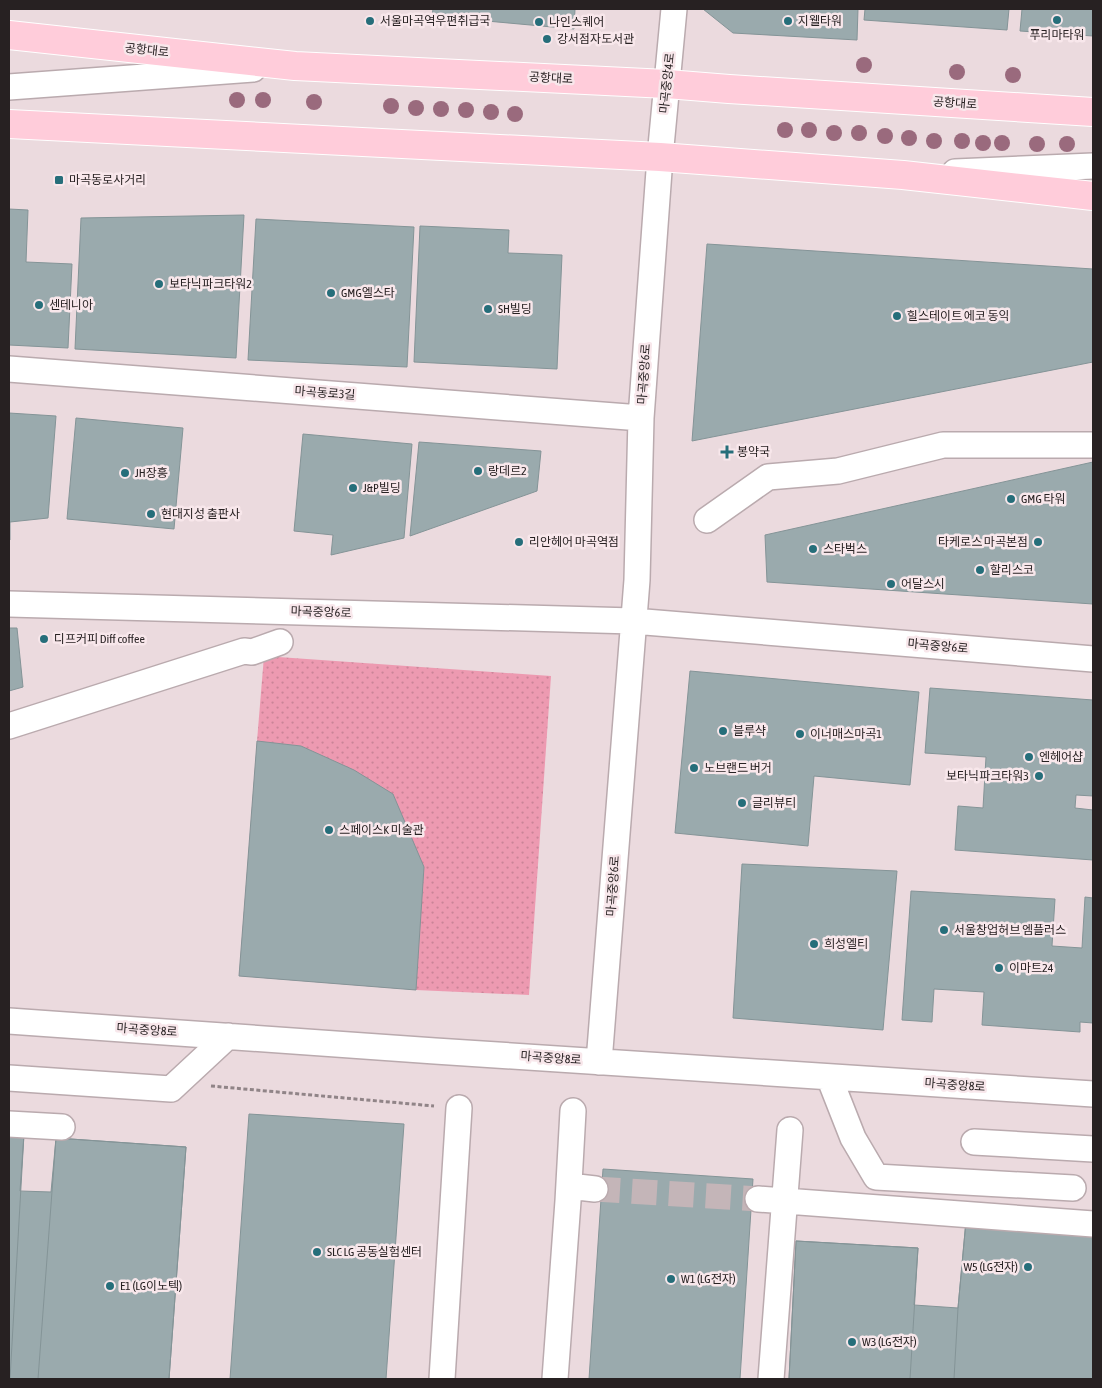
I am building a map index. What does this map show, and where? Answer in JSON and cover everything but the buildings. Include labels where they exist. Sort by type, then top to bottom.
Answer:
[{"type":"main road","name":"공항대로","points":[[9,35],[296,66],[667,84],[1093,112]]},
{"type":"main road","points":[[9,124],[660,157],[903,174],[1093,196]]},
{"type":"street","name":"마곡중앙4로","points":[[660,157],[674,9]]},
{"type":"street","points":[[9,87],[296,66]]},
{"type":"street","name":"마곡중앙6로","points":[[599,1062],[637,580],[641,418],[660,157]]},
{"type":"street","points":[[903,174],[1093,166]]},
{"type":"street","name":"마곡동로3길","points":[[9,369],[641,418]]},
{"type":"street","points":[[707,520],[768,477],[838,471],[943,445],[1093,445]]},
{"type":"street","name":"마곡중앙6로","points":[[9,604],[633,621],[1093,659]]},
{"type":"street","points":[[9,726],[244,651],[252,652],[280,642]]},
{"type":"street","name":"마곡중앙8로","points":[[9,1021],[1093,1094]]},
{"type":"street","points":[[9,1078],[171,1088],[228,1036]]},
{"type":"street","points":[[829,1077],[853,1138],[876,1177],[1073,1188]]},
{"type":"street","points":[[442,1379],[458,1108]]},
{"type":"street","points":[[555,1379],[573,1111]]},
{"type":"street","points":[[9,1124],[62,1128]]},
{"type":"street","points":[[771,1379],[790,1130]]},
{"type":"street","points":[[974,1142],[1093,1149]]},
{"type":"street","points":[[569,1186],[595,1189]]},
{"type":"street","points":[[758,1199],[1093,1224]]},
{"type":"path","points":[[177,1083],[458,1108]]},
{"type":"shaded area","points":[[264,656],[551,676],[529,995],[416,990],[239,976]]},
{"type":"tunnel","points":[[595,1189],[758,1199]]},
{"type":"place","name":"푸리마타워","points":[[1057,20]]},
{"type":"place","name":"서울마곡역우편취급국","points":[[370,21]]},
{"type":"place","name":"지웰타워","points":[[788,21]]},
{"type":"place","name":"나인스퀘어","points":[[539,22]]},
{"type":"place","name":"강서점자도서관","points":[[547,39]]},
{"type":"place","name":"마곡동로사거리","points":[[59,180]]},
{"type":"place","name":"보타닉파크타워2","points":[[159,284]]},
{"type":"place","name":"GMG엘스타","points":[[331,293]]},
{"type":"place","name":"센테니아","points":[[39,305]]},
{"type":"place","name":"SH빌딩","points":[[488,309]]},
{"type":"place","name":"힐스테이트 에코 동익","points":[[897,316]]},
{"type":"place","name":"봉약국","points":[[727,452]]},
{"type":"place","name":"랑데르2","points":[[478,471]]},
{"type":"place","name":"JH장흥","points":[[125,473]]},
{"type":"place","name":"J&P빌딩","points":[[353,488]]},
{"type":"place","name":"GMG 타워","points":[[1011,499]]},
{"type":"place","name":"현대지성 출판사","points":[[151,514]]},
{"type":"place","name":"리안헤어 마곡역점","points":[[519,542]]},
{"type":"place","name":"타케로스 마곡본점","points":[[1038,542]]},
{"type":"place","name":"스타벅스","points":[[813,549]]},
{"type":"place","name":"할리스코","points":[[980,570]]},
{"type":"place","name":"어달스시","points":[[891,584]]},
{"type":"place","name":"디프커피 Diff coffee","points":[[44,639]]},
{"type":"place","name":"블루샥","points":[[723,731]]},
{"type":"place","name":"이너매스마곡1","points":[[800,734]]},
{"type":"place","name":"엔헤어샵","points":[[1029,757]]},
{"type":"place","name":"노브랜드 버거","points":[[694,768]]},
{"type":"place","name":"보타닉파크타워3","points":[[1039,776]]},
{"type":"place","name":"글리뷰티","points":[[742,803]]},
{"type":"place","name":"스페이스K 미술관","points":[[329,830]]},
{"type":"place","name":"서울창업허브 엠플러스","points":[[944,930]]},
{"type":"place","name":"희성엘티","points":[[814,944]]},
{"type":"place","name":"이마트24","points":[[999,968]]},
{"type":"place","name":"SLC LG 공동실험센터","points":[[317,1252]]},
{"type":"place","name":"W5 (LG전자)","points":[[1028,1267]]},
{"type":"place","name":"W1 (LG전자)","points":[[671,1279]]},
{"type":"place","name":"E1 (LG이노텍)","points":[[110,1286]]},
{"type":"place","name":"W3 (LG전자)","points":[[852,1342]]}]
